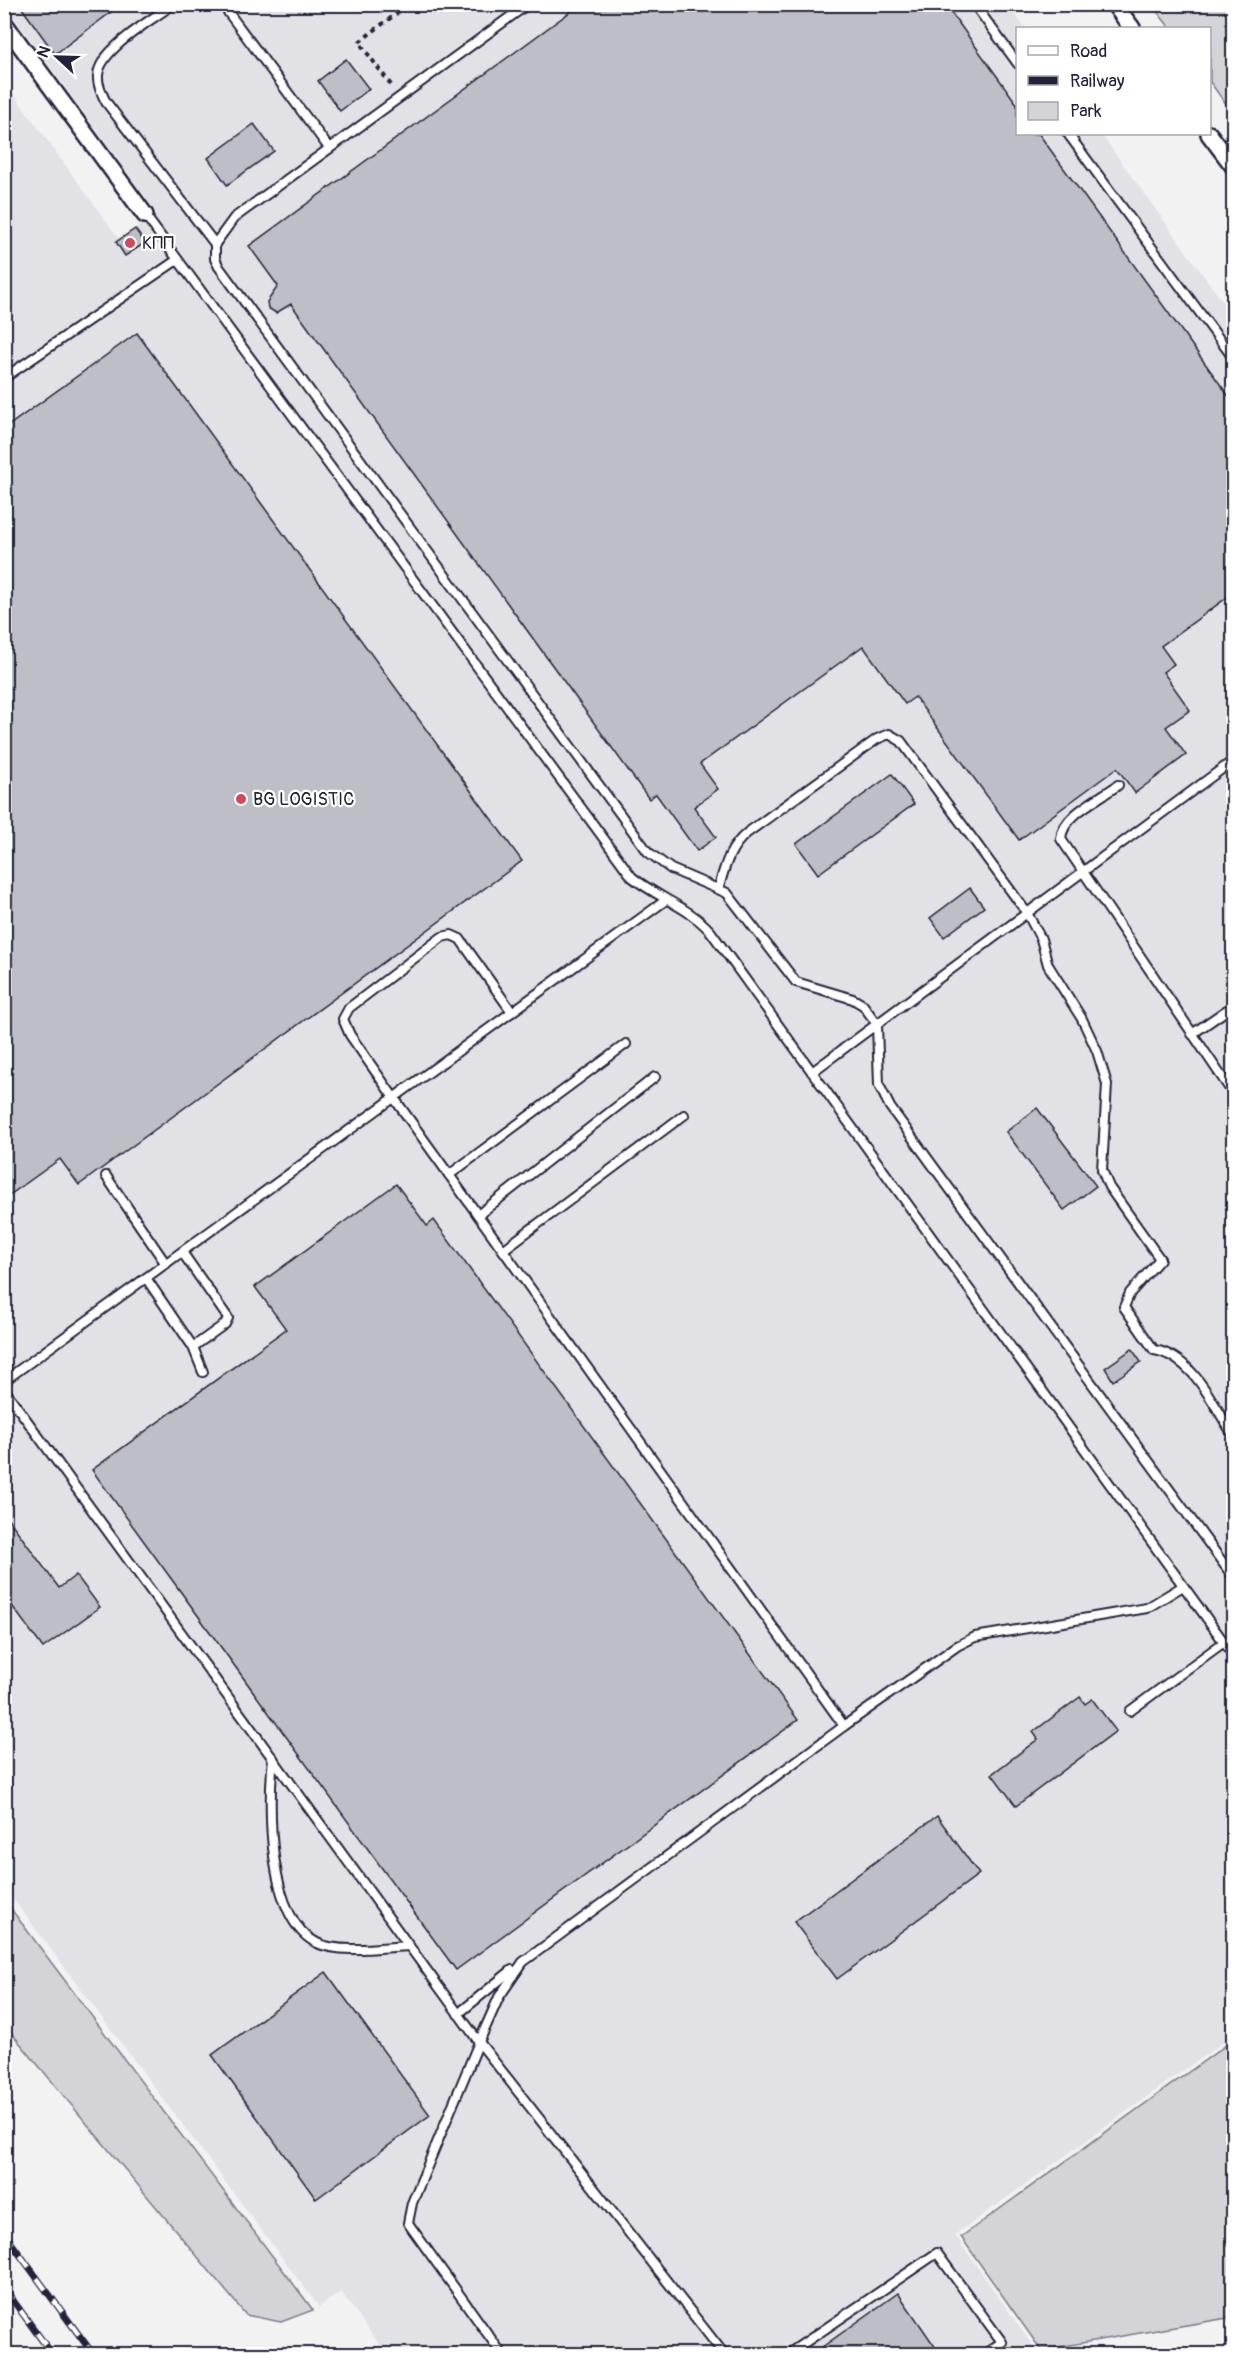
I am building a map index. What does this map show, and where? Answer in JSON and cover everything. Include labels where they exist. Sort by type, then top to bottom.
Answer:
[{"type":"street","points":[[1114,4],[1131,27]]},
{"type":"street","points":[[4,23],[145,215]]},
{"type":"street","points":[[1210,135],[1233,167]]},
{"type":"lane","points":[[173,4],[110,51],[101,62],[98,76],[106,102],[215,244]]},
{"type":"lane","points":[[222,4],[329,148]]},
{"type":"lane","points":[[528,4],[234,218],[215,244],[215,259],[648,852],[670,868],[719,887],[734,900],[796,982],[858,1002],[877,1024],[879,1085],[890,1107],[1233,1578]]},
{"type":"lane","points":[[974,4],[1016,63]]},
{"type":"lane","points":[[1069,135],[1233,359]]},
{"type":"lane","points":[[145,215],[632,877],[666,900],[699,918],[711,932],[1233,1656]]},
{"type":"lane","points":[[4,378],[177,260]]},
{"type":"lane","points":[[719,887],[728,855],[736,842],[877,739],[889,734],[901,741],[1027,913],[1041,939],[1048,965],[1082,1019],[1097,1051],[1107,1084],[1102,1170],[1109,1187],[1160,1259],[1130,1293],[1124,1307],[1154,1350],[1174,1356],[1188,1367],[1233,1436]]},
{"type":"lane","points":[[812,1072],[1233,760]]},
{"type":"lane","points":[[1118,785],[1070,819],[1061,833],[1063,844],[1233,1095]]},
{"type":"lane","points":[[4,1381],[666,900]]},
{"type":"lane","points":[[512,1012],[460,939],[451,935],[442,937],[345,1014],[344,1024],[394,1098],[844,1726]]},
{"type":"lane","points":[[1192,1034],[1233,1005]]},
{"type":"lane","points":[[449,1175],[626,1044]]},
{"type":"lane","points":[[478,1215],[655,1077]]},
{"type":"lane","points":[[503,1250],[684,1115]]},
{"type":"lane","points":[[106,1176],[166,1264]]},
{"type":"lane","points":[[182,1252],[228,1318],[225,1324],[193,1347]]},
{"type":"lane","points":[[146,1278],[193,1347],[203,1372]]},
{"type":"lane","points":[[4,1389],[458,2014],[724,2355]]},
{"type":"lane","points":[[458,2014],[523,1962],[844,1726],[957,1646],[975,1637],[1147,1608],[1183,1586]]},
{"type":"lane","points":[[1130,1711],[1224,1642]]},
{"type":"lane","points":[[273,1758],[269,1789],[272,1836],[284,1902],[291,1917],[307,1937],[318,1944],[345,1948],[409,1946]]},
{"type":"lane","points":[[502,2355],[408,2223],[412,2203],[479,2042],[499,1997],[523,1962]]},
{"type":"lane","points":[[788,2355],[937,2253],[1002,2342],[986,2355]]},
{"type":"path","points":[[391,85],[359,42],[409,4]]},
{"type":"shaded area","points":[[5,5],[1008,5],[1024,27],[1016,27],[1016,135],[1102,135],[1233,316],[1233,2035],[955,2235],[1037,2352],[1033,2354],[386,2354],[341,2292],[319,2307],[5,1888],[4,81],[120,240],[157,213]]},
{"type":"green space","points":[[1152,5],[1233,5],[1233,114],[1211,83],[1211,27],[1169,27]]},
{"type":"green space","points":[[4,1901],[313,2310],[281,2322],[246,2315],[9,2030],[5,2033]]},
{"type":"green space","points":[[1233,2040],[1233,2317],[1041,2350],[961,2237]]},
{"type":"building","points":[[19,4],[122,4],[55,54]]},
{"type":"building","points":[[581,4],[945,4],[1016,103],[1016,135],[1040,135],[1233,402],[1233,593],[1161,646],[1174,664],[1163,672],[1190,710],[1166,727],[1186,755],[1135,793],[1117,768],[1019,840],[915,697],[905,704],[863,646],[700,764],[718,789],[694,807],[716,837],[697,851],[656,794],[649,799],[291,304],[276,313],[268,308],[267,302],[278,286],[249,246]]},
{"type":"building","points":[[346,59],[369,89],[340,111],[318,81]]},
{"type":"building","points":[[254,124],[274,151],[227,185],[208,158]]},
{"type":"building","name":"КПП","points":[[135,229],[145,243],[125,256],[116,242]]},
{"type":"building","name":"BG LOGISTIC","points":[[137,333],[522,861],[79,1185],[60,1159],[4,1199],[4,429]]},
{"type":"building","points":[[892,774],[914,804],[818,874],[796,844]]},
{"type":"building","points":[[970,888],[984,907],[944,937],[930,918]]},
{"type":"building","points":[[1037,1108],[1096,1186],[1064,1210],[1006,1132]]},
{"type":"building","points":[[396,1184],[427,1226],[434,1220],[798,1720],[456,1970],[92,1470],[286,1329],[255,1287]]},
{"type":"building","points":[[1132,1349],[1141,1362],[1113,1381],[1105,1368]]},
{"type":"building","points":[[4,1513],[59,1588],[76,1575],[100,1607],[43,1648],[4,1595]]},
{"type":"building","points":[[1080,1697],[1085,1704],[1092,1699],[1116,1731],[1016,1806],[992,1774],[1038,1739],[1033,1732]]},
{"type":"building","points":[[937,1816],[979,1874],[837,1979],[794,1922]]},
{"type":"building","points":[[326,1972],[430,2115],[316,2199],[212,2055]]},
{"type":"building","points":[[898,2293],[936,2348],[927,2355],[811,2355]]},
{"type":"railway","points":[[4,2233],[93,2354]]},
{"type":"railway","points":[[4,2288],[52,2354]]},
{"type":"place","name":"КПП","points":[[130,243]]},
{"type":"place","name":"BG LOGISTIC","points":[[241,799]]}]
